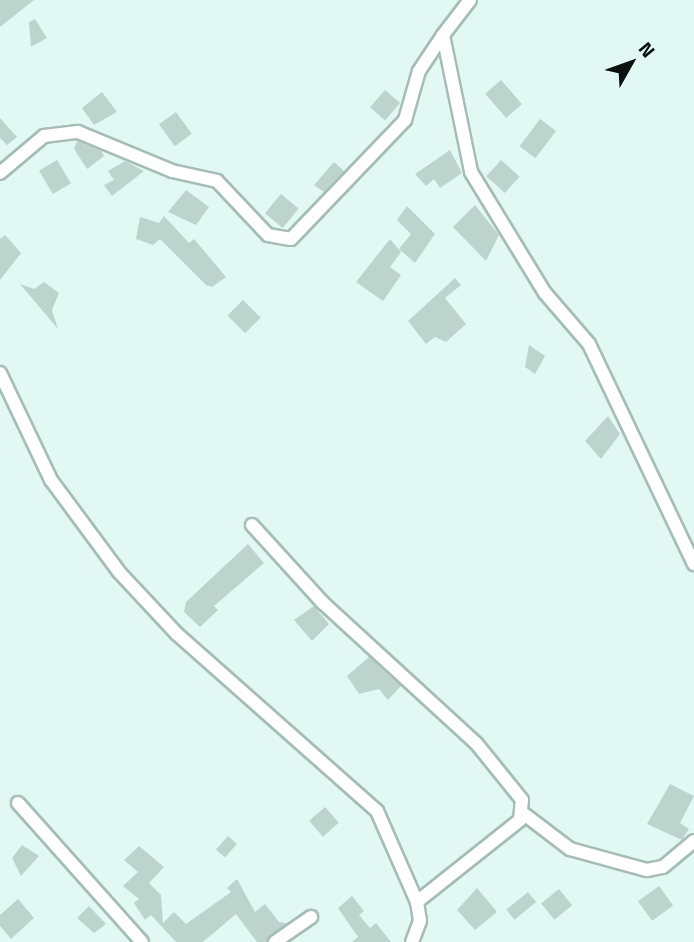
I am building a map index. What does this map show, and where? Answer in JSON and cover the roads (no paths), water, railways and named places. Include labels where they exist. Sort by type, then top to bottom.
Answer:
[{"type":"street","points":[[0,173],[44,136],[78,132],[172,171],[217,181],[268,235],[291,239],[405,120],[419,71],[470,0]]},
{"type":"street","points":[[443,35],[473,176],[545,293],[589,344],[694,564]]},
{"type":"street","points":[[0,373],[34,450],[98,547],[177,634],[366,800],[385,824],[417,902],[420,921],[412,942]]},
{"type":"street","points":[[253,525],[323,603],[476,743],[514,788],[524,814],[570,849],[647,870],[663,867],[694,841]]},
{"type":"street","points":[[18,803],[142,942]]},
{"type":"street","points":[[417,902],[524,814]]},
{"type":"street","points":[[275,942],[311,918]]}]
